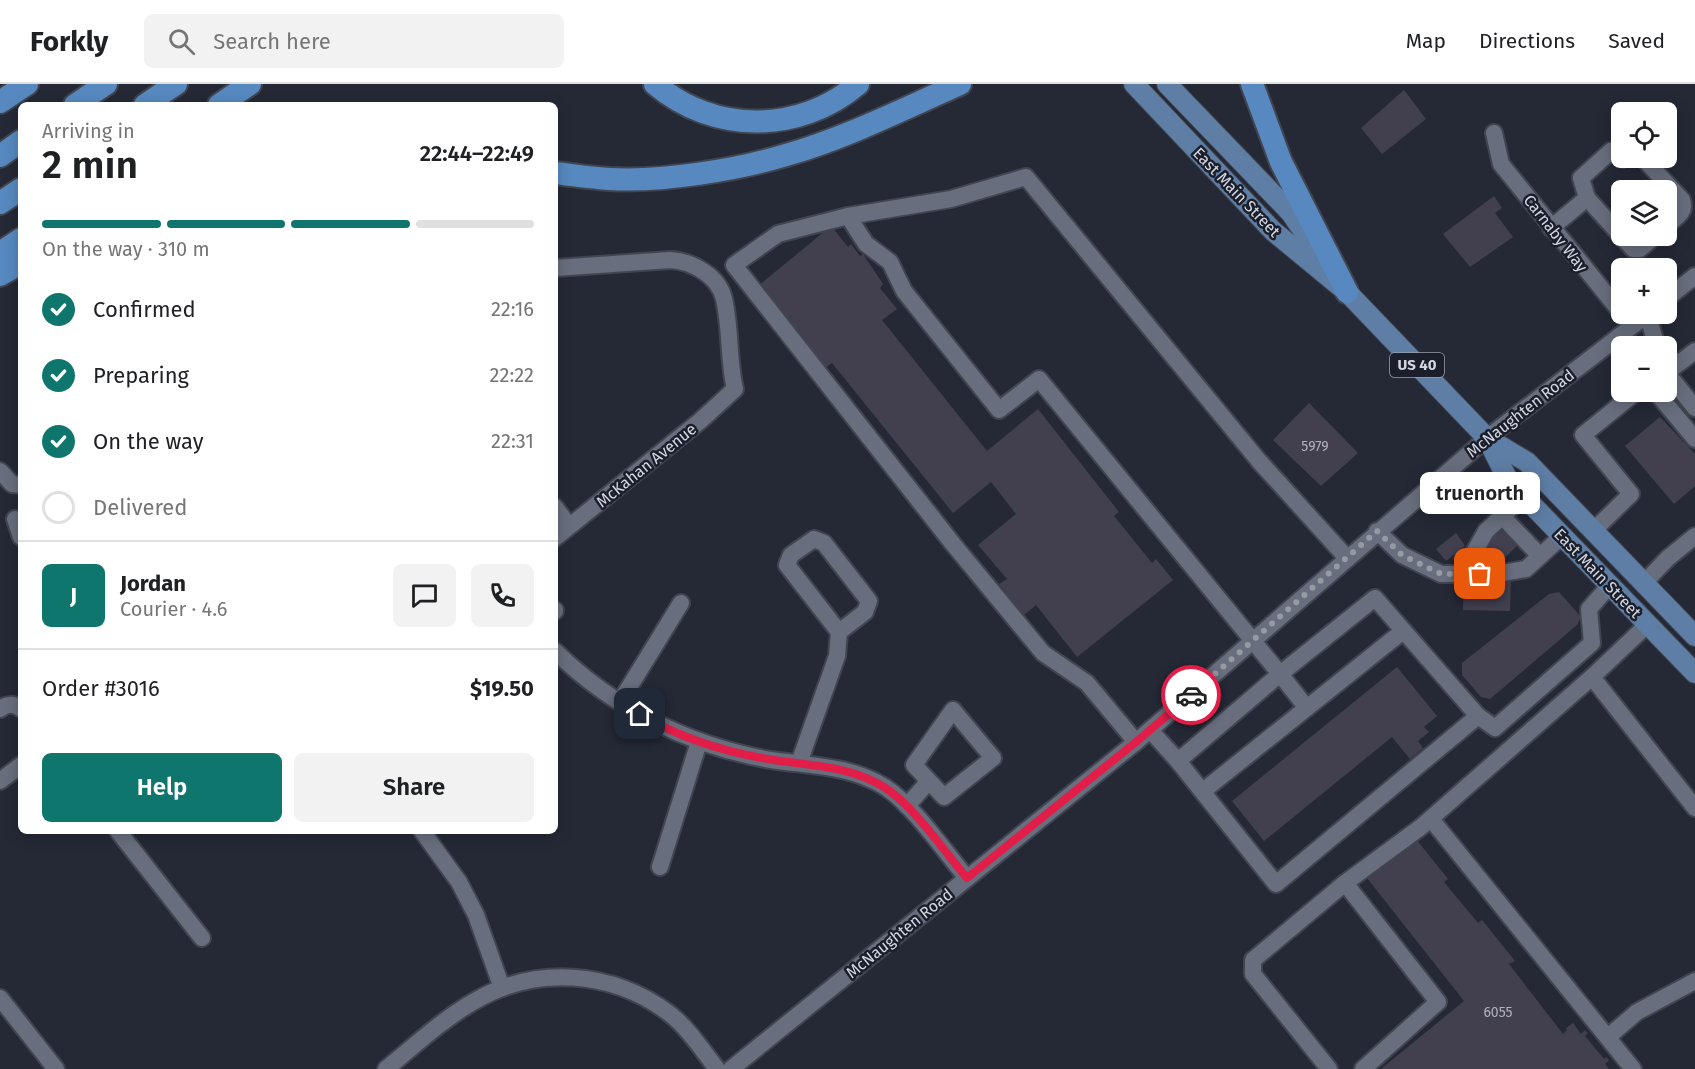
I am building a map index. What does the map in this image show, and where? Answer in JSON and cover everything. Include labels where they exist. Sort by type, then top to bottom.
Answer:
[{"type":"highway","points":[[0,102],[27,84]]},
{"type":"highway","points":[[79,102],[106,84]]},
{"type":"highway","points":[[149,102],[176,84]]},
{"type":"highway","points":[[223,102],[250,84]]},
{"type":"highway","points":[[655,84],[682,102],[711,116],[730,120],[769,122],[808,114],[826,107],[858,84]]},
{"type":"highway","points":[[558,173],[612,179],[672,176],[732,168],[786,156],[836,138],[960,84]]},
{"type":"highway","points":[[1252,84],[1281,162],[1347,292]]},
{"type":"highway","points":[[0,156],[18,143]]},
{"type":"highway","points":[[0,203],[18,191]]},
{"type":"highway","points":[[0,254],[18,241]]},
{"type":"highway","points":[[0,275],[18,265]]},
{"type":"main road","name":"East Main Street","points":[[1134,84],[1273,231],[1347,292],[1487,438],[1527,462],[1695,636]]},
{"type":"main road","name":"East Main Street","points":[[1167,84],[1291,213],[1347,292]]},
{"type":"main road","name":"East Main Street","points":[[1487,438],[1508,480],[1695,673]]},
{"type":"street","name":"Carnaby Way","points":[[1494,133],[1501,164],[1551,228],[1628,336]]},
{"type":"street","points":[[1611,152],[1581,178],[1587,198],[1611,225]]},
{"type":"street","points":[[1652,168],[1663,180]]},
{"type":"street","points":[[1136,742],[1087,683],[1043,653],[953,544],[734,265],[778,234],[848,216],[951,199],[1026,177],[1259,461],[1347,558]]},
{"type":"street","points":[[1677,195],[1684,206],[1683,211],[1677,216]]},
{"type":"street","points":[[1551,228],[1587,198]]},
{"type":"street","points":[[848,216],[866,244],[890,262],[904,291],[999,410],[1039,379],[1254,640],[1307,708]]},
{"type":"street","points":[[1630,246],[1633,249],[1640,249],[1643,246]]},
{"type":"street","name":"McKahan Avenue","points":[[558,268],[670,260],[693,264],[708,275],[724,297],[735,389],[700,421],[558,535]]},
{"type":"street","points":[[1677,290],[1695,276]]},
{"type":"street","name":"McNaughten Road","points":[[731,1069],[1136,742],[1487,438],[1634,324]]},
{"type":"street","points":[[1677,365],[1695,351]]},
{"type":"street","points":[[1677,386],[1695,408]]},
{"type":"street","points":[[1593,531],[1631,494],[1583,435],[1624,402]]},
{"type":"street","points":[[1664,402],[1695,439]]},
{"type":"street","points":[[0,471],[12,484],[18,485]]},
{"type":"street","points":[[1462,574],[1486,531],[1524,496]]},
{"type":"street","points":[[558,511],[569,526]]},
{"type":"street","points":[[1502,516],[1540,556]]},
{"type":"street","points":[[15,519],[18,528]]},
{"type":"street","points":[[1377,531],[1402,555],[1441,574],[1497,574],[1526,569],[1562,536]]},
{"type":"street","points":[[1644,583],[1668,558],[1695,536]]},
{"type":"street","points":[[799,763],[837,656],[839,632],[787,566],[791,555],[814,539],[824,543],[869,601],[865,612],[839,632]]},
{"type":"street","points":[[1178,760],[1375,598],[1478,716],[1495,728],[1592,644],[1589,609],[1610,585]]},
{"type":"street","points":[[620,702],[681,603]]},
{"type":"street","points":[[1329,1069],[1253,974],[1253,960],[1345,883],[1431,819],[1592,677],[1648,624]]},
{"type":"street","points":[[1203,791],[1403,631]]},
{"type":"street","points":[[558,654],[591,682],[661,727],[699,742],[758,757],[851,770],[886,788],[906,806],[967,878]]},
{"type":"street","points":[[1592,677],[1695,808]]},
{"type":"street","points":[[0,709],[13,704],[18,707]]},
{"type":"street","points":[[953,710],[993,758],[944,797],[928,782],[914,765],[953,710]]},
{"type":"street","points":[[1150,730],[1178,760],[1276,884],[1478,716]]},
{"type":"street","points":[[660,867],[699,742]]},
{"type":"street","points":[[0,781],[18,767]]},
{"type":"street","points":[[906,806],[928,782]]},
{"type":"street","points":[[1431,819],[1633,1069]]},
{"type":"street","points":[[120,834],[202,938]]},
{"type":"street","points":[[424,834],[459,882],[476,915],[502,988]]},
{"type":"street","points":[[1345,883],[1438,1002],[1364,1069]]},
{"type":"street","points":[[386,1069],[465,1008],[502,988],[535,977],[575,977],[609,983],[646,998],[671,1015],[717,1069]]},
{"type":"street","points":[[1608,1037],[1637,1012],[1695,981]]},
{"type":"street","points":[[0,998],[56,1069]]},
{"type":"building","points":[[1404,90],[1426,119],[1382,154],[1361,128]]},
{"type":"building","points":[[1494,196],[1502,208],[1495,213],[1513,237],[1470,267],[1443,234]]},
{"type":"building","points":[[831,226],[848,247],[851,244],[860,256],[863,254],[883,284],[880,288],[897,309],[882,320],[987,451],[1038,409],[1119,512],[1114,516],[1152,563],[1156,559],[1173,580],[1077,657],[1036,605],[1024,615],[1020,611],[1016,615],[1010,609],[1015,604],[999,584],[1007,579],[978,545],[1016,514],[991,482],[953,513],[832,363],[824,369],[758,286]]},
{"type":"building","points":[[1309,403],[1358,453],[1321,486],[1273,440]]},
{"type":"building","points":[[1660,417],[1695,454],[1695,486],[1674,504],[1625,446]]},
{"type":"building","points":[[1504,527],[1520,543],[1494,568],[1478,551]]},
{"type":"building","points":[[1456,533],[1465,546],[1446,561],[1436,549]]},
{"type":"building","points":[[1464,581],[1511,582],[1510,611],[1463,610]]},
{"type":"building","points":[[1559,592],[1581,617],[1577,625],[1490,699],[1481,697],[1462,675],[1462,663],[1549,594]]},
{"type":"building","points":[[1397,667],[1437,716],[1424,727],[1429,732],[1418,741],[1423,748],[1410,759],[1392,737],[1264,841],[1232,801]]},
{"type":"building","points":[[1416,839],[1448,879],[1444,882],[1478,923],[1482,920],[1515,961],[1509,964],[1563,1034],[1566,1028],[1573,1023],[1581,1034],[1585,1030],[1588,1033],[1585,1036],[1604,1059],[1606,1057],[1609,1060],[1605,1064],[1609,1069],[1381,1069],[1464,1001],[1367,878]]},
{"type":"way so far","points":[[1191,695],[1377,531],[1402,555],[1441,574],[1480,574]]},
{"type":"place","name":"truenorth","points":[[1480,574]]},
{"type":"route","points":[[640,714],[661,727],[699,742],[774,760],[851,770],[870,779],[897,796],[967,878],[1191,695]]}]
